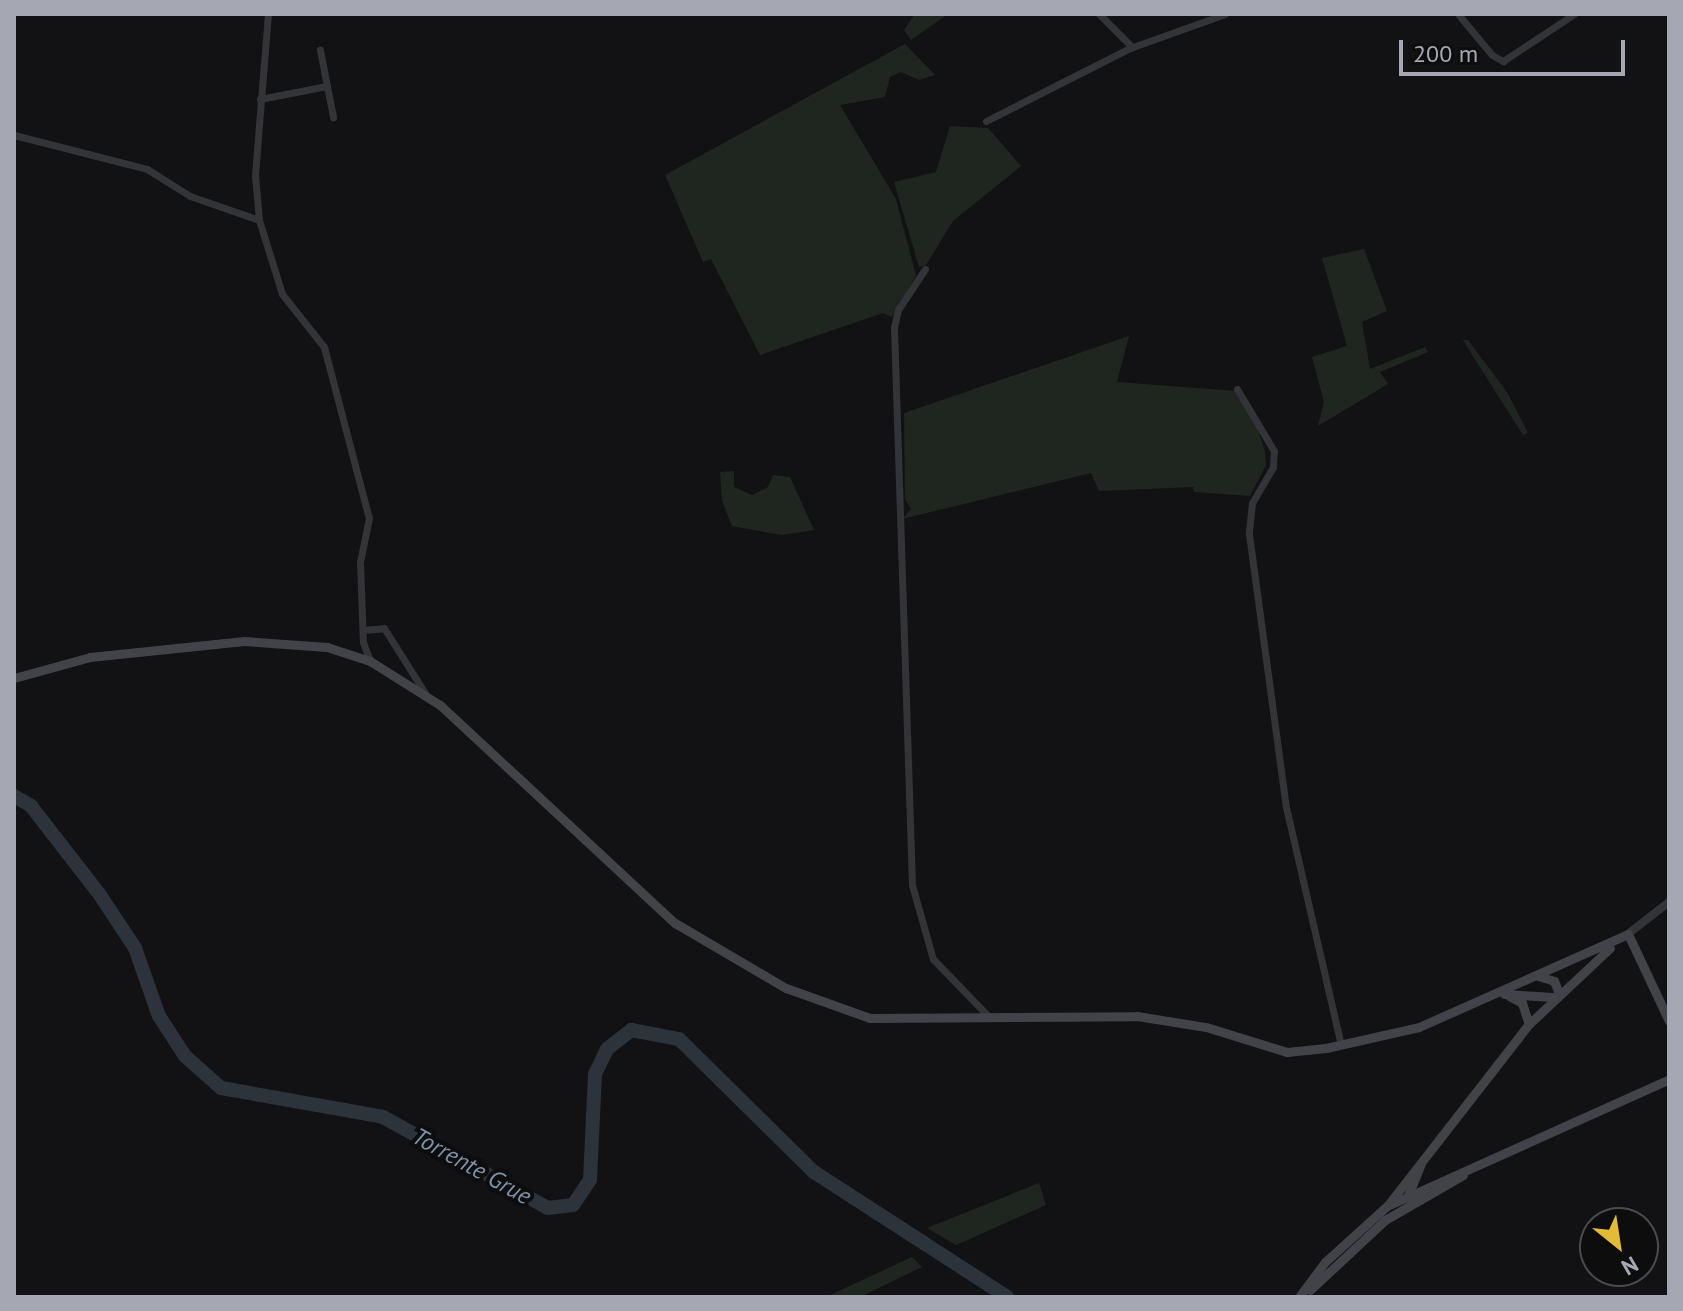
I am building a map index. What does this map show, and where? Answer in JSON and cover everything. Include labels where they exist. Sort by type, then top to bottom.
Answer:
[{"type":"main road","points":[[14,678],[90,657],[244,641],[327,647],[370,661],[425,693],[654,906],[709,946],[786,988],[870,1018],[1137,1016],[1206,1027],[1287,1052],[1341,1045],[1419,1027],[1501,994],[1628,934]]},
{"type":"main road","points":[[1301,1297],[1325,1262],[1387,1206],[1555,994],[1628,934]]},
{"type":"main road","points":[[1628,934],[1669,1021]]},
{"type":"main road","points":[[1537,976],[1550,978],[1555,994]]},
{"type":"main road","points":[[1501,994],[1555,994]]},
{"type":"main road","points":[[1501,994],[1522,1003],[1529,1024]]},
{"type":"main road","points":[[1387,1206],[1669,1079]]},
{"type":"main road","points":[[1385,1220],[1504,1152]]},
{"type":"main road","points":[[1424,1156],[1425,1174],[1437,1181]]},
{"type":"main road","points":[[1301,1297],[1409,1195],[1424,1156]]},
{"type":"street","points":[[268,14],[255,175],[259,220],[282,294],[324,347],[369,518],[360,562],[363,630],[370,661]]},
{"type":"street","points":[[1099,14],[1132,47]]},
{"type":"street","points":[[986,121],[1132,47],[1225,14]]},
{"type":"street","points":[[1458,14],[1492,55],[1503,61],[1574,14]]},
{"type":"street","points":[[320,50],[333,117]]},
{"type":"street","points":[[260,99],[327,86]]},
{"type":"street","points":[[14,135],[147,169],[190,196],[259,220]]},
{"type":"street","points":[[925,269],[898,310],[894,328],[912,885],[933,959],[990,1018]]},
{"type":"street","points":[[1237,389],[1274,451],[1273,467],[1252,503],[1249,534],[1286,807],[1341,1045]]},
{"type":"street","points":[[363,630],[384,628],[425,693]]},
{"type":"street","points":[[1628,934],[1669,902]]},
{"type":"shaded area","points":[[915,14],[948,14],[911,40],[904,30]]},
{"type":"shaded area","points":[[905,44],[935,75],[919,80],[901,72],[890,77],[885,97],[840,105],[896,199],[916,276],[892,317],[883,313],[760,355],[711,259],[703,262],[665,175]]},
{"type":"shaded area","points":[[950,126],[988,128],[1021,166],[953,221],[926,265],[919,267],[894,182],[936,172]]},
{"type":"shaded area","points":[[1364,249],[1387,311],[1362,322],[1370,369],[1425,347],[1428,352],[1380,372],[1388,384],[1318,426],[1324,402],[1312,357],[1347,346],[1322,258]]},
{"type":"shaded area","points":[[1129,336],[1117,382],[1236,391],[1257,426],[1265,452],[1266,465],[1250,496],[1194,492],[1193,487],[1099,491],[1091,473],[902,519],[911,509],[905,499],[904,413]]},
{"type":"shaded area","points":[[1463,340],[1468,340],[1507,392],[1528,433],[1523,435]]},
{"type":"shaded area","points":[[734,471],[734,487],[752,495],[768,487],[773,475],[790,477],[814,530],[782,535],[732,526],[722,501],[720,472]]},
{"type":"shaded area","points":[[1039,1183],[1046,1205],[956,1245],[927,1228]]},
{"type":"shaded area","points":[[912,1257],[922,1267],[860,1297],[826,1297]]},
{"type":"waterway","name":"Torrente Grue","points":[[14,796],[31,806],[100,895],[135,948],[159,1016],[185,1056],[221,1088],[383,1117],[548,1208],[573,1205],[590,1180],[595,1074],[607,1049],[631,1030],[679,1039],[814,1172],[1007,1297]]}]
